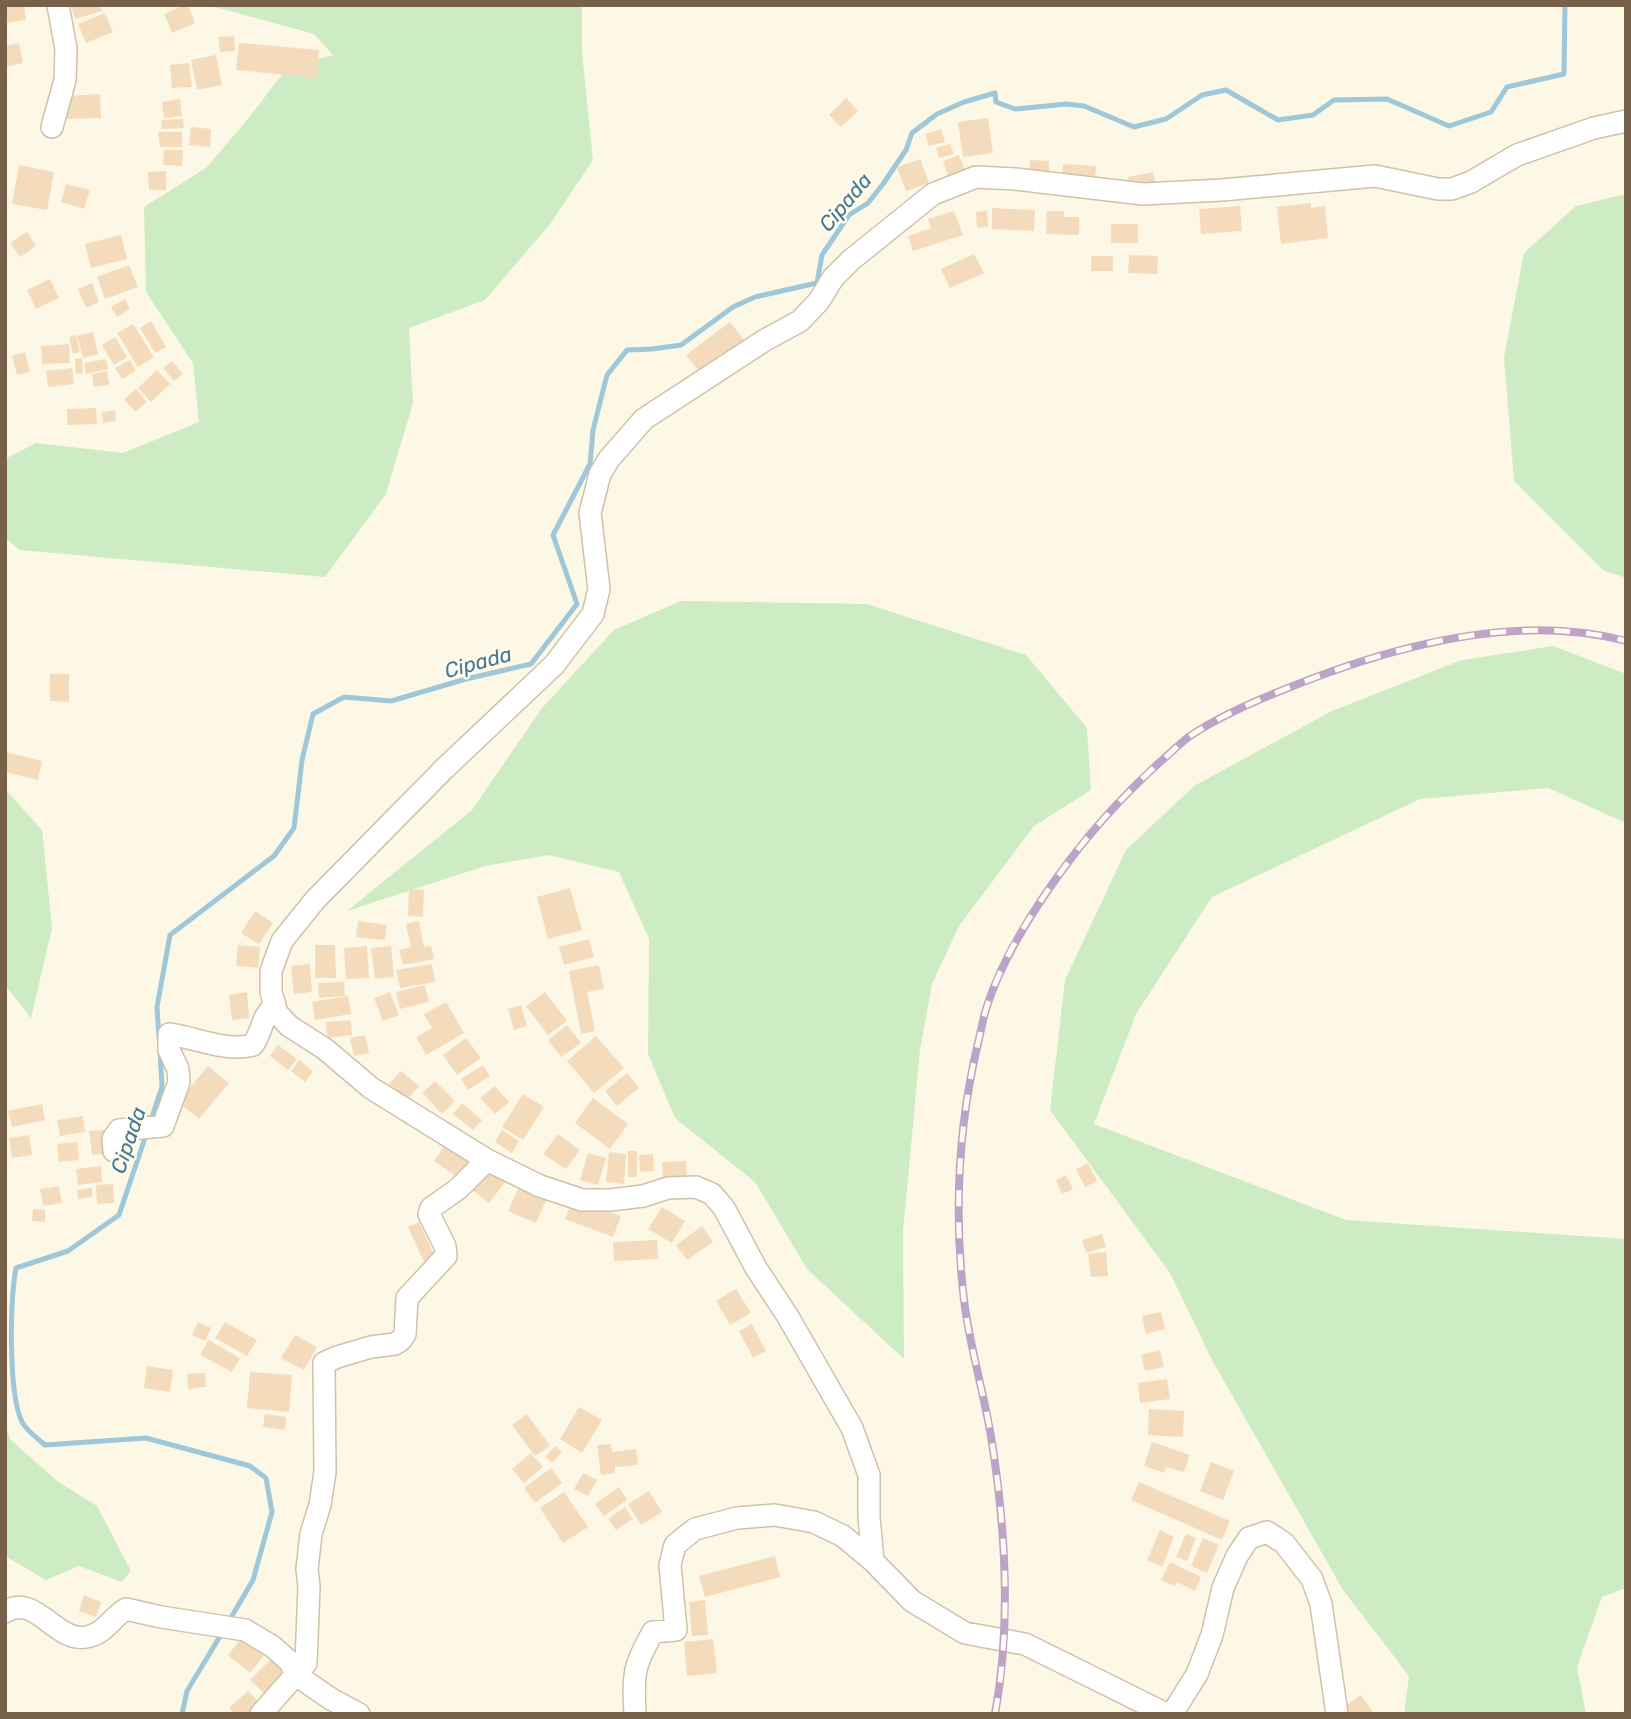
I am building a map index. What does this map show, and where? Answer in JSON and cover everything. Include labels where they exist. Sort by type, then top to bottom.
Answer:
[{"type":"street","points":[[52,127],[65,80],[66,48],[58,5]]},
{"type":"street","points":[[873,1561],[869,1475],[852,1428],[724,1208],[712,1194],[696,1187],[668,1188],[643,1196],[582,1200],[540,1186],[487,1160],[371,1088],[326,1049],[289,1026],[277,1013],[271,992],[271,971],[282,940],[315,900],[444,769],[554,666],[593,614],[599,589],[590,513],[600,474],[609,459],[644,419],[765,340],[800,321],[819,301],[833,278],[851,260],[933,194],[976,177],[1143,194],[1376,176],[1438,189],[1452,189],[1471,182],[1517,155],[1594,128],[1626,121]]},
{"type":"street","points":[[114,1152],[113,1139],[119,1130],[161,1127],[169,1116],[179,1082],[178,1069],[169,1050],[169,1034],[196,1038],[214,1045],[239,1048],[253,1045],[260,1035],[265,1013],[275,1005]]},
{"type":"street","points":[[261,1714],[306,1663],[309,1587],[307,1569],[311,1534],[320,1506],[325,1472],[324,1363],[329,1359],[371,1347],[395,1344],[401,1340],[405,1334],[407,1298],[446,1256],[445,1247],[429,1214],[432,1208],[458,1189],[487,1160]]},
{"type":"street","points":[[635,1714],[633,1682],[639,1657],[653,1632],[676,1630],[671,1555],[675,1545],[695,1530],[737,1518],[775,1515],[814,1522],[843,1536],[873,1561],[912,1601],[965,1633],[1025,1644],[1166,1714]]},
{"type":"street","points":[[1172,1714],[1197,1674],[1212,1635],[1223,1588],[1237,1556],[1249,1538],[1263,1532],[1274,1535],[1284,1543],[1312,1579],[1321,1604],[1337,1714]]},
{"type":"street","points":[[5,1612],[10,1609],[30,1609],[69,1636],[83,1638],[97,1634],[126,1609],[161,1618],[245,1630],[272,1646],[290,1662],[296,1675],[359,1714]]},
{"type":"green space","points":[[208,5],[582,5],[582,53],[593,160],[550,224],[485,300],[409,328],[413,403],[386,494],[325,577],[20,550],[5,538],[5,459],[36,443],[123,453],[199,422],[193,363],[146,292],[144,207],[206,168],[288,67],[333,55],[314,34]]},
{"type":"green space","points":[[1626,194],[1626,578],[1603,570],[1514,481],[1504,357],[1524,253],[1576,206]]},
{"type":"green space","points":[[681,601],[867,604],[1026,655],[1087,728],[1091,790],[1034,826],[959,926],[932,984],[920,1050],[903,1232],[904,1359],[807,1269],[755,1182],[675,1118],[648,1054],[649,939],[619,872],[549,855],[485,866],[347,911],[472,810],[542,708],[614,630]]},
{"type":"green space","points":[[1553,646],[1626,674],[1626,823],[1548,788],[1420,799],[1212,897],[1136,1014],[1094,1124],[1346,1220],[1626,1239],[1626,1588],[1602,1597],[1577,1667],[1586,1714],[1404,1714],[1409,1676],[1343,1590],[1212,1360],[1170,1273],[1050,1110],[1065,980],[1126,850],[1194,786],[1332,711],[1462,660]]},
{"type":"green space","points":[[5,789],[42,830],[52,928],[31,1018],[5,985]]},
{"type":"green space","points":[[5,1424],[11,1440],[57,1481],[97,1506],[131,1571],[122,1582],[79,1566],[46,1580],[5,1556]]},
{"type":"building","points":[[5,5],[24,5],[26,20],[5,23]]},
{"type":"building","points":[[71,5],[100,5],[102,11],[75,19]]},
{"type":"building","points":[[188,5],[195,23],[172,33],[164,14]]},
{"type":"building","points":[[105,13],[113,32],[86,43],[78,24]]},
{"type":"building","points":[[234,36],[235,51],[220,52],[218,37]]},
{"type":"building","points":[[19,43],[23,63],[5,67],[5,46]]},
{"type":"building","points":[[239,43],[319,50],[317,78],[236,70]]},
{"type":"building","points":[[216,55],[222,85],[197,90],[191,60]]},
{"type":"building","points":[[189,63],[192,87],[172,88],[170,65]]},
{"type":"building","points":[[100,94],[101,118],[67,119],[66,96]]},
{"type":"building","points":[[846,98],[858,111],[841,127],[829,115]]},
{"type":"building","points":[[180,99],[182,116],[164,118],[162,102]]},
{"type":"building","points":[[988,118],[993,153],[963,157],[958,122]]},
{"type":"building","points":[[183,119],[184,128],[162,129],[161,120]]},
{"type":"building","points":[[191,127],[211,129],[210,147],[189,145]]},
{"type":"building","points":[[941,129],[945,142],[929,146],[925,134]]},
{"type":"building","points":[[158,132],[182,132],[182,147],[160,147]]},
{"type":"building","points":[[950,144],[954,154],[939,158],[936,148]]},
{"type":"building","points":[[164,150],[183,150],[182,166],[163,165]]},
{"type":"building","points":[[959,155],[965,170],[948,176],[943,161]]},
{"type":"building","points":[[920,159],[929,183],[906,191],[897,167]]},
{"type":"building","points":[[1030,160],[1049,161],[1049,179],[1029,178]]},
{"type":"building","points":[[1063,164],[1096,166],[1095,180],[1062,179]]},
{"type":"building","points":[[19,165],[54,172],[47,210],[12,204]]},
{"type":"building","points":[[166,171],[166,190],[149,190],[148,172]]},
{"type":"building","points":[[1153,172],[1156,185],[1131,191],[1128,177]]},
{"type":"building","points":[[66,184],[90,190],[84,209],[61,202]]},
{"type":"building","points":[[1311,203],[1311,208],[1325,206],[1328,238],[1281,244],[1277,207]]},
{"type":"building","points":[[1240,206],[1242,231],[1201,234],[1199,209]]},
{"type":"building","points":[[992,208],[1035,210],[1034,231],[992,229]]},
{"type":"building","points":[[954,211],[963,235],[913,251],[908,236],[931,228],[928,219]]},
{"type":"building","points":[[987,211],[988,227],[977,228],[976,212]]},
{"type":"building","points":[[1047,211],[1064,211],[1064,217],[1079,217],[1079,235],[1046,234]]},
{"type":"building","points":[[1111,224],[1138,224],[1138,243],[1111,243]]},
{"type":"building","points":[[27,232],[36,246],[20,257],[10,243]]},
{"type":"building","points":[[121,235],[127,259],[91,268],[85,244]]},
{"type":"building","points":[[974,254],[984,273],[950,288],[941,269]]},
{"type":"building","points":[[1129,255],[1158,256],[1157,274],[1128,273]]},
{"type":"building","points":[[1091,256],[1113,256],[1113,271],[1091,271]]},
{"type":"building","points":[[129,265],[138,287],[105,299],[97,277]]},
{"type":"building","points":[[50,279],[59,298],[36,309],[27,290]]},
{"type":"building","points":[[92,283],[99,302],[86,308],[78,289]]},
{"type":"building","points":[[125,299],[130,309],[117,317],[111,307]]},
{"type":"building","points":[[151,321],[166,347],[155,353],[140,328]]},
{"type":"building","points":[[730,322],[744,340],[701,374],[686,355]]},
{"type":"building","points":[[133,324],[154,357],[138,367],[117,333]]},
{"type":"building","points":[[93,332],[98,354],[83,358],[77,336]]},
{"type":"building","points":[[76,335],[80,352],[73,354],[69,337]]},
{"type":"building","points":[[115,337],[127,357],[114,365],[102,345]]},
{"type":"building","points":[[69,344],[70,363],[42,364],[41,346]]},
{"type":"building","points":[[25,352],[30,372],[17,375],[12,356]]},
{"type":"building","points":[[82,358],[83,373],[76,374],[75,359]]},
{"type":"building","points":[[106,359],[108,369],[86,374],[84,363]]},
{"type":"building","points":[[130,360],[136,371],[122,379],[115,368]]},
{"type":"building","points":[[172,361],[183,374],[174,381],[163,368]]},
{"type":"building","points":[[72,368],[74,384],[48,387],[46,371]]},
{"type":"building","points":[[157,370],[170,384],[151,402],[138,388]]},
{"type":"building","points":[[107,371],[109,385],[94,387],[92,374]]},
{"type":"building","points":[[136,389],[147,402],[135,412],[124,399]]},
{"type":"building","points":[[96,408],[97,424],[67,425],[67,409]]},
{"type":"building","points":[[115,410],[116,421],[103,423],[102,412]]},
{"type":"building","points":[[50,674],[69,674],[69,702],[50,701]]},
{"type":"building","points":[[5,752],[42,761],[38,780],[5,772]]},
{"type":"building","points":[[570,888],[582,930],[548,939],[537,897]]},
{"type":"building","points":[[409,889],[424,890],[423,917],[408,916]]},
{"type":"building","points":[[255,911],[273,923],[259,944],[241,933]]},
{"type":"building","points":[[358,921],[387,925],[385,940],[356,937]]},
{"type":"building","points":[[419,921],[424,947],[431,946],[434,959],[403,965],[399,950],[411,947],[406,924]]},
{"type":"building","points":[[589,939],[594,957],[564,965],[559,947]]},
{"type":"building","points":[[238,945],[260,947],[258,968],[236,966]]},
{"type":"building","points":[[315,945],[335,945],[336,978],[315,978]]},
{"type":"building","points":[[367,946],[369,978],[346,979],[344,948]]},
{"type":"building","points":[[391,946],[394,977],[375,979],[371,948]]},
{"type":"building","points":[[310,964],[312,992],[294,994],[291,966]]},
{"type":"building","points":[[432,964],[435,982],[400,988],[396,970]]},
{"type":"building","points":[[599,965],[604,989],[587,992],[595,1031],[581,1034],[569,971]]},
{"type":"building","points":[[344,982],[345,996],[319,998],[318,983]]},
{"type":"building","points":[[425,985],[429,1002],[400,1009],[396,992]]},
{"type":"building","points":[[247,992],[249,1018],[232,1020],[229,995]]},
{"type":"building","points":[[390,992],[399,1015],[383,1021],[374,998]]},
{"type":"building","points":[[545,992],[567,1021],[548,1035],[526,1006]]},
{"type":"building","points":[[348,996],[351,1014],[315,1020],[312,1002]]},
{"type":"building","points":[[446,1002],[464,1033],[426,1055],[416,1037],[432,1028],[424,1014]]},
{"type":"building","points":[[521,1005],[527,1026],[514,1030],[508,1009]]},
{"type":"building","points":[[351,1020],[352,1035],[327,1038],[326,1022]]},
{"type":"building","points":[[567,1025],[581,1043],[561,1057],[548,1040]]},
{"type":"building","points":[[365,1035],[369,1053],[354,1056],[350,1038]]},
{"type":"building","points":[[596,1036],[624,1068],[594,1093],[567,1061]]},
{"type":"building","points":[[466,1038],[481,1058],[457,1075],[443,1055]]},
{"type":"building","points":[[278,1045],[297,1059],[288,1070],[270,1056]]},
{"type":"building","points":[[299,1060],[313,1071],[305,1082],[291,1071]]},
{"type":"building","points":[[483,1065],[490,1076],[468,1090],[461,1079]]},
{"type":"building","points":[[208,1066],[229,1083],[199,1119],[178,1102]]},
{"type":"building","points":[[401,1071],[419,1086],[407,1100],[389,1084]]},
{"type":"building","points":[[627,1073],[639,1088],[617,1106],[605,1091]]},
{"type":"building","points":[[435,1081],[455,1101],[442,1114],[422,1093]]},
{"type":"building","points":[[495,1086],[509,1102],[495,1114],[480,1098]]},
{"type":"building","points":[[523,1094],[544,1107],[523,1140],[502,1127]]},
{"type":"building","points":[[593,1098],[628,1124],[610,1149],[575,1123]]},
{"type":"building","points":[[462,1103],[482,1120],[473,1130],[453,1114]]},
{"type":"building","points":[[42,1104],[45,1120],[12,1127],[8,1111]]},
{"type":"building","points":[[83,1116],[85,1132],[60,1136],[57,1120]]},
{"type":"building","points":[[104,1130],[107,1154],[92,1155],[89,1131]]},
{"type":"building","points":[[502,1130],[519,1141],[512,1153],[495,1142]]},
{"type":"building","points":[[558,1134],[580,1150],[566,1169],[543,1154]]},
{"type":"building","points":[[29,1135],[32,1155],[12,1158],[9,1138]]},
{"type":"building","points":[[77,1142],[79,1160],[59,1162],[57,1144]]},
{"type":"building","points":[[447,1142],[476,1162],[463,1181],[434,1161]]},
{"type":"building","points":[[628,1151],[637,1151],[637,1177],[628,1177]]},
{"type":"building","points":[[609,1152],[626,1154],[624,1184],[606,1182]]},
{"type":"building","points":[[588,1153],[606,1158],[598,1185],[580,1180]]},
{"type":"building","points":[[653,1154],[654,1171],[640,1172],[639,1155]]},
{"type":"building","points":[[686,1161],[687,1179],[663,1181],[662,1162]]},
{"type":"building","points":[[1088,1163],[1097,1181],[1085,1187],[1076,1169]]},
{"type":"building","points":[[101,1166],[102,1182],[78,1185],[76,1169]]},
{"type":"building","points":[[487,1166],[506,1181],[489,1203],[470,1188]]},
{"type":"building","points":[[1066,1175],[1073,1189],[1062,1194],[1056,1180]]},
{"type":"building","points":[[113,1184],[114,1203],[97,1204],[96,1185]]},
{"type":"building","points":[[520,1185],[548,1196],[536,1223],[508,1211]]},
{"type":"building","points":[[59,1186],[62,1203],[43,1206],[40,1189]]},
{"type":"building","points":[[92,1188],[92,1197],[78,1199],[77,1190]]},
{"type":"building","points":[[573,1198],[621,1216],[613,1237],[565,1219]]},
{"type":"building","points":[[662,1207],[685,1221],[672,1243],[648,1229]]},
{"type":"building","points":[[33,1209],[45,1210],[45,1222],[32,1221]]},
{"type":"building","points":[[419,1222],[435,1257],[424,1262],[408,1227]]},
{"type":"building","points":[[702,1226],[713,1242],[687,1260],[676,1245]]},
{"type":"building","points":[[1102,1234],[1106,1247],[1086,1253],[1082,1240]]},
{"type":"building","points":[[657,1240],[658,1259],[614,1261],[613,1242]]},
{"type":"building","points":[[1106,1252],[1108,1276],[1091,1277],[1088,1254]]},
{"type":"building","points":[[736,1289],[751,1313],[730,1325],[716,1301]]},
{"type":"building","points":[[1161,1312],[1165,1329],[1146,1334],[1142,1316]]},
{"type":"building","points":[[198,1322],[211,1328],[205,1341],[192,1335]]},
{"type":"building","points":[[225,1322],[257,1340],[247,1356],[215,1338]]},
{"type":"building","points":[[752,1324],[766,1351],[753,1358],[739,1331]]},
{"type":"building","points":[[295,1335],[317,1347],[304,1370],[281,1358]]},
{"type":"building","points":[[208,1340],[240,1358],[232,1372],[200,1355]]},
{"type":"building","points":[[1160,1350],[1164,1367],[1145,1371],[1141,1355]]},
{"type":"building","points":[[147,1366],[173,1370],[170,1392],[144,1388]]},
{"type":"building","points":[[250,1372],[292,1375],[289,1412],[247,1408]]},
{"type":"building","points":[[205,1373],[206,1387],[188,1389],[187,1374]]},
{"type":"building","points":[[1167,1379],[1170,1399],[1140,1403],[1138,1383]]},
{"type":"building","points":[[579,1407],[602,1420],[582,1453],[560,1439]]},
{"type":"building","points":[[1149,1409],[1184,1411],[1183,1437],[1148,1435]]},
{"type":"building","points":[[265,1414],[286,1417],[285,1430],[263,1427]]},
{"type":"building","points":[[527,1414],[550,1446],[535,1456],[512,1425]]},
{"type":"building","points":[[1152,1442],[1190,1455],[1184,1472],[1166,1467],[1164,1473],[1144,1466]]},
{"type":"building","points":[[611,1444],[612,1452],[636,1449],[638,1465],[615,1467],[615,1473],[601,1475],[597,1445]]},
{"type":"building","points":[[555,1446],[562,1452],[552,1463],[545,1457]]},
{"type":"building","points":[[531,1453],[543,1467],[524,1483],[512,1469]]},
{"type":"building","points":[[1211,1462],[1234,1471],[1223,1500],[1200,1491]]},
{"type":"building","points":[[551,1468],[562,1483],[535,1503],[524,1488]]},
{"type":"building","points":[[583,1473],[597,1480],[588,1496],[574,1489]]},
{"type":"building","points":[[1139,1482],[1230,1521],[1222,1540],[1131,1500]]},
{"type":"building","points":[[619,1487],[627,1500],[604,1516],[595,1504]]},
{"type":"building","points":[[649,1491],[662,1512],[641,1525],[628,1504]]},
{"type":"building","points":[[564,1492],[588,1527],[563,1543],[540,1508]]},
{"type":"building","points":[[625,1507],[633,1519],[616,1530],[608,1519]]},
{"type":"building","points":[[1160,1530],[1174,1537],[1162,1567],[1147,1560]]},
{"type":"building","points":[[1186,1534],[1196,1538],[1187,1561],[1176,1557]]},
{"type":"building","points":[[1203,1538],[1219,1545],[1207,1573],[1191,1566]]},
{"type":"building","points":[[775,1556],[780,1577],[705,1597],[699,1576]]},
{"type":"building","points":[[1170,1562],[1201,1577],[1195,1591],[1177,1582],[1175,1586],[1161,1580]]},
{"type":"building","points":[[84,1595],[101,1602],[96,1617],[79,1611]]},
{"type":"building","points":[[705,1600],[708,1635],[692,1636],[689,1602]]},
{"type":"building","points":[[244,1635],[266,1653],[250,1673],[228,1655]]},
{"type":"building","points":[[713,1639],[717,1673],[687,1676],[684,1642]]},
{"type":"building","points":[[273,1657],[292,1675],[269,1698],[250,1680]]},
{"type":"building","points":[[248,1691],[263,1707],[255,1714],[235,1714],[229,1708]]},
{"type":"building","points":[[1361,1695],[1374,1714],[1340,1714],[1338,1711]]},
{"type":"waterway","name":"Cipada","points":[[159,1038],[157,1007],[170,935],[274,856],[294,828],[302,760],[313,714],[344,697],[391,701],[466,679],[531,664],[577,604],[553,535],[590,464],[593,430],[607,375],[627,350],[681,345],[733,307],[755,297],[817,283],[822,255],[849,215],[868,203],[906,150],[912,133],[937,114],[995,93],[996,102],[1015,109],[1066,104],[1084,106],[1134,127],[1166,119],[1202,95],[1226,90],[1278,120],[1313,115],[1334,100],[1387,99],[1449,126],[1491,112],[1507,87],[1564,74],[1565,5]]},
{"type":"waterway","name":"Cipada","points":[[150,1123],[162,1087],[160,1051]]},
{"type":"waterway","name":"Cipada","points":[[147,1132],[119,1215],[68,1251],[16,1268],[12,1302],[12,1369],[17,1408],[22,1422],[45,1445],[146,1438],[250,1466],[266,1478],[272,1512],[253,1580],[229,1621]]},
{"type":"waterway","name":"Cipada","points":[[182,1714],[187,1691],[222,1633]]},
{"type":"railway","points":[[995,1714],[1005,1615],[1004,1548],[993,1449],[964,1300],[959,1235],[960,1171],[966,1106],[984,1015],[1002,968],[1022,930],[1069,861],[1125,796],[1186,739],[1233,712],[1318,676],[1404,649],[1449,639],[1539,630],[1583,633],[1626,641]]}]
